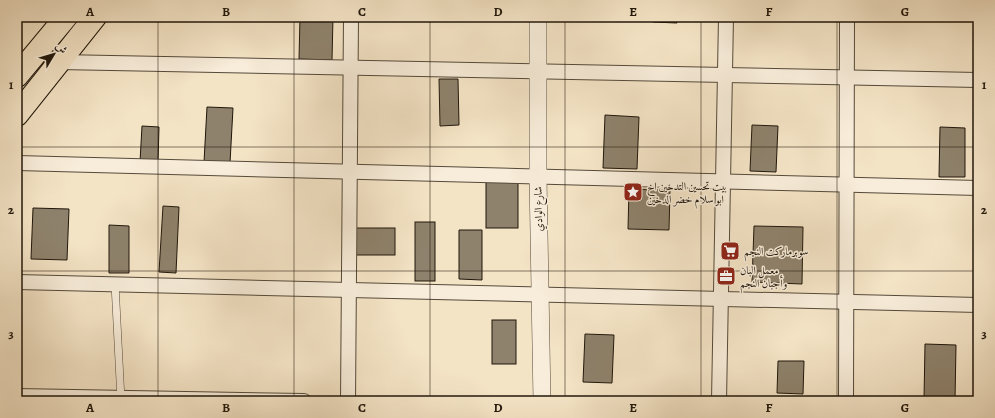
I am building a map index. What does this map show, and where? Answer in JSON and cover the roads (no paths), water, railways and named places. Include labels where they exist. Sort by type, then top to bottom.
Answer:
[{"type":"highway","points":[[17,76],[66,17]]},
{"type":"highway","points":[[17,115],[95,17]]},
{"type":"street","points":[[348,401],[351,17]]},
{"type":"street","name":"شارع الوادي","points":[[538,17],[538,177],[542,401]]},
{"type":"street","points":[[719,401],[726,17]]},
{"type":"street","points":[[846,401],[847,17]]},
{"type":"street","points":[[59,62],[978,80]]},
{"type":"street","points":[[17,163],[978,188]]},
{"type":"street","points":[[17,282],[978,305]]},
{"type":"street","points":[[17,396],[304,401]]},
{"type":"lane","points":[[116,284],[121,399]]},
{"type":"place","name":"بيت تحسين التدخين اخ ابو سلام خضر الدخين","points":[[633,192]]},
{"type":"place","name":"سوبرماركت النجم","points":[[730,251]]},
{"type":"place","name":"معمل البان وأجبان النجم","points":[[726,276]]}]
